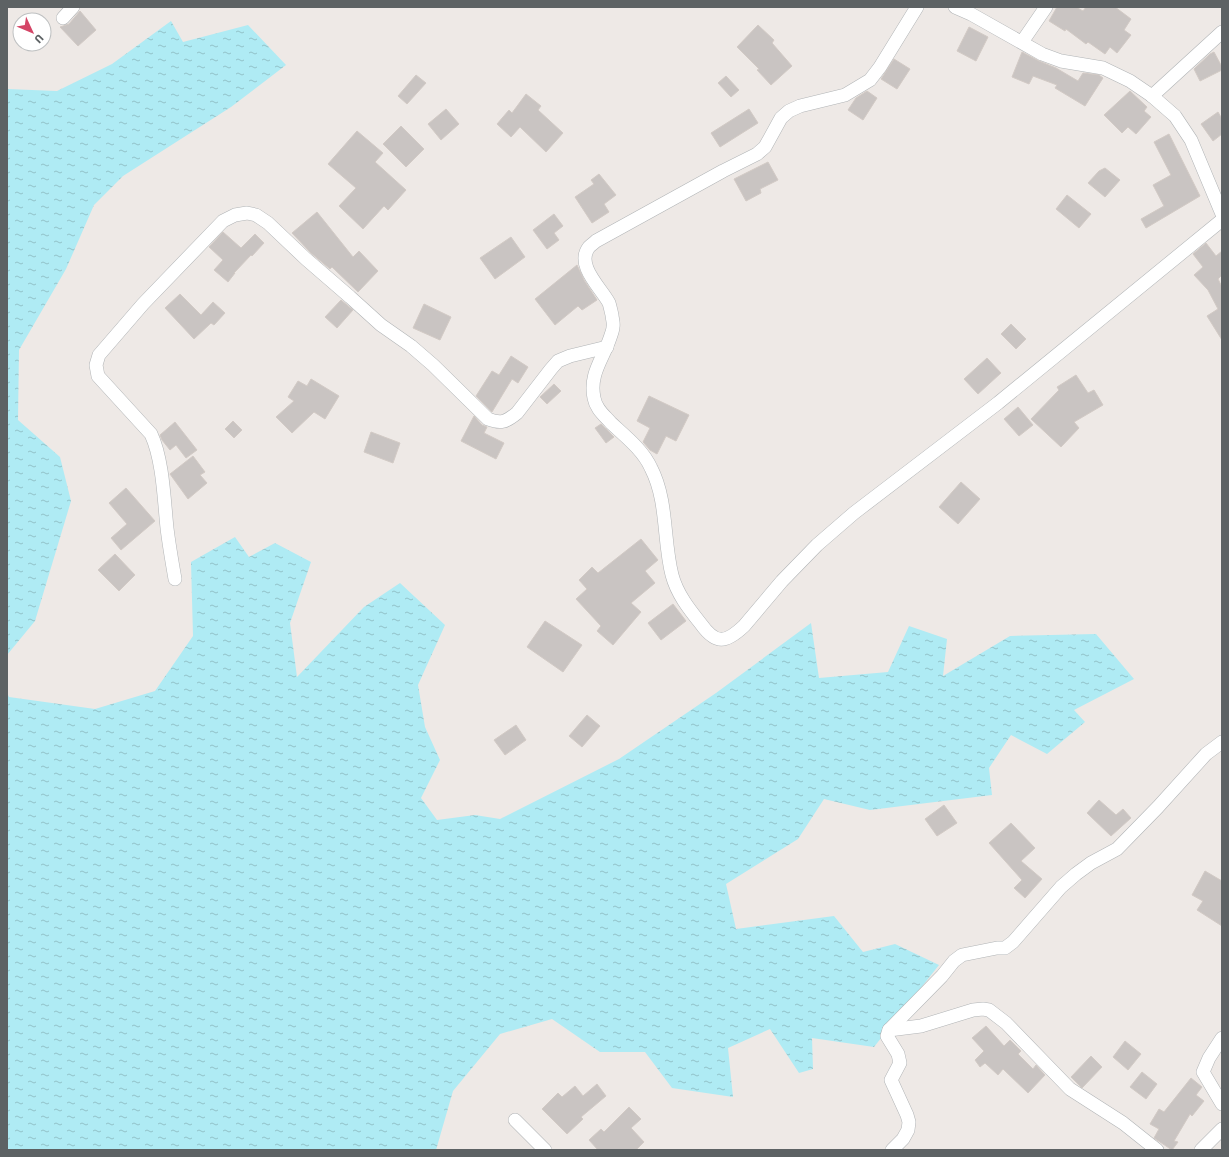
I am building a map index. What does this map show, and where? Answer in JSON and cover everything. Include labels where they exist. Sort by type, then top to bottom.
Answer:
[{"type":"street","points":[[63,18],[73,7]]},
{"type":"street","points":[[917,7],[880,67],[870,80],[845,95],[800,106],[789,111],[781,118],[765,147],[758,154],[723,171],[596,241],[589,247],[586,257],[586,268],[609,304],[614,326],[607,347],[596,367],[593,378],[594,399],[600,411],[643,455],[651,467],[657,480],[665,518],[672,576],[679,594],[704,629],[713,637],[720,640],[728,638],[744,626],[782,581],[812,550],[854,513],[998,403],[1222,220]]},
{"type":"street","points":[[955,7],[971,14],[1042,54],[1061,61],[1103,68],[1130,81],[1152,96],[1176,116],[1191,140],[1222,214]]},
{"type":"street","points":[[1022,42],[1046,7]]},
{"type":"street","points":[[1152,96],[1222,32]]},
{"type":"street","points":[[175,579],[163,485],[155,443],[151,434],[98,376],[96,365],[99,355],[143,304],[223,221],[235,215],[247,214],[256,215],[268,223],[306,259],[381,325],[428,360],[488,419],[498,422],[510,419],[517,413],[558,361],[570,356],[607,347]]},
{"type":"street","points":[[892,1150],[903,1139],[908,1130],[909,1122],[907,1114],[891,1080],[900,1062],[898,1054],[887,1036],[889,1030],[942,976],[954,961],[962,955],[997,948],[1005,948],[1013,942],[1061,887],[1091,863],[1117,849],[1158,807],[1206,754],[1222,742]]},
{"type":"street","points":[[889,1030],[921,1026],[973,1010],[983,1008],[989,1010],[1006,1023],[1070,1089],[1123,1124],[1157,1150]]},
{"type":"street","points":[[1222,1038],[1209,1058],[1203,1072],[1222,1104]]},
{"type":"street","points":[[515,1120],[545,1150]]},
{"type":"street","points":[[1201,1150],[1222,1129]]},
{"type":"water","points":[[171,21],[183,42],[248,25],[286,65],[231,107],[123,176],[94,205],[66,269],[19,350],[18,420],[60,457],[71,501],[35,621],[7,655],[7,89],[57,91],[112,64]]},
{"type":"water","points":[[235,537],[249,557],[275,543],[311,562],[290,623],[297,677],[364,607],[400,583],[445,625],[418,685],[425,727],[440,760],[421,798],[437,820],[475,815],[500,819],[619,759],[716,693],[811,623],[819,678],[888,672],[909,626],[947,639],[943,676],[1010,636],[1096,634],[1134,679],[1074,710],[1085,722],[1047,754],[1011,735],[989,768],[992,795],[870,810],[824,799],[798,839],[726,884],[736,929],[834,916],[863,952],[895,944],[939,965],[874,1047],[812,1038],[813,1069],[799,1073],[770,1029],[728,1048],[733,1097],[672,1088],[645,1052],[600,1052],[552,1019],[500,1034],[453,1091],[436,1150],[7,1150],[7,693],[9,697],[95,709],[155,691],[193,636],[191,562]]},
{"type":"building","points":[[1057,7],[1076,7],[1083,11],[1086,7],[1115,7],[1131,19],[1124,30],[1131,35],[1117,53],[1110,47],[1105,54],[1088,42],[1086,44],[1066,29],[1065,31],[1049,21]]},
{"type":"building","points":[[80,11],[96,30],[78,46],[60,27],[69,24]]},
{"type":"building","points":[[758,25],[774,40],[772,43],[792,66],[771,85],[757,70],[759,69],[737,47]]},
{"type":"building","points":[[969,27],[988,37],[976,61],[957,51]]},
{"type":"building","points":[[1022,52],[1056,68],[1078,81],[1083,73],[1099,75],[1103,78],[1085,106],[1055,88],[1057,85],[1033,76],[1029,84],[1012,77]]},
{"type":"building","points":[[1214,52],[1222,67],[1222,70],[1200,81],[1194,69]]},
{"type":"building","points":[[894,59],[910,69],[897,89],[881,79]]},
{"type":"building","points":[[416,75],[426,83],[407,104],[398,96]]},
{"type":"building","points":[[726,76],[739,90],[731,97],[718,83]]},
{"type":"building","points":[[867,91],[877,98],[863,120],[848,110],[856,98]]},
{"type":"building","points":[[1130,91],[1147,107],[1144,111],[1151,117],[1136,134],[1128,127],[1122,133],[1104,115]]},
{"type":"building","points":[[526,94],[541,106],[538,110],[563,133],[546,152],[520,127],[511,137],[497,124],[509,110],[512,113]]},
{"type":"building","points":[[446,109],[459,124],[441,140],[428,124]]},
{"type":"building","points":[[749,109],[758,123],[720,147],[711,133]]},
{"type":"building","points":[[1218,112],[1222,119],[1222,134],[1213,141],[1201,124]]},
{"type":"building","points":[[401,126],[424,149],[406,167],[383,144]]},
{"type":"building","points":[[357,131],[383,153],[375,162],[406,190],[388,210],[384,206],[363,229],[339,206],[356,188],[328,164]]},
{"type":"building","points":[[1169,134],[1200,196],[1146,228],[1141,219],[1164,206],[1153,185],[1171,175],[1154,142]]},
{"type":"building","points":[[768,162],[778,180],[760,189],[761,193],[746,201],[734,179]]},
{"type":"building","points":[[1105,168],[1120,180],[1105,197],[1088,183],[1099,171]]},
{"type":"building","points":[[599,174],[616,195],[604,204],[609,212],[592,223],[575,197],[594,184],[591,180]]},
{"type":"building","points":[[1067,195],[1091,214],[1079,228],[1056,209]]},
{"type":"building","points":[[317,212],[353,257],[359,251],[378,271],[358,292],[332,267],[330,269],[311,253],[292,233]]},
{"type":"building","points":[[554,214],[563,226],[554,233],[559,240],[547,249],[533,230]]},
{"type":"building","points":[[223,232],[241,248],[255,234],[264,243],[234,273],[228,282],[214,270],[223,260],[209,247]]},
{"type":"building","points":[[511,237],[525,257],[495,279],[480,258]]},
{"type":"building","points":[[1206,243],[1216,256],[1222,251],[1222,275],[1218,279],[1222,287],[1222,340],[1207,316],[1218,309],[1208,290],[1194,275],[1203,267],[1193,254]]},
{"type":"building","points":[[577,265],[584,280],[597,300],[582,310],[578,306],[555,325],[535,299]]},
{"type":"building","points":[[180,294],[201,315],[213,302],[225,313],[214,325],[211,323],[194,339],[165,308]]},
{"type":"building","points":[[341,300],[353,310],[337,328],[325,317]]},
{"type":"building","points":[[424,304],[451,317],[440,340],[413,328]]},
{"type":"building","points":[[1011,324],[1026,339],[1016,349],[1001,334]]},
{"type":"building","points":[[511,356],[528,367],[518,383],[512,379],[492,412],[476,396],[492,371],[499,375]]},
{"type":"building","points":[[987,358],[1001,373],[978,394],[964,379]]},
{"type":"building","points":[[1076,375],[1088,393],[1094,390],[1103,405],[1074,422],[1079,428],[1061,447],[1031,419],[1059,390],[1057,387]]},
{"type":"building","points":[[311,379],[339,396],[325,419],[314,412],[292,433],[276,417],[294,401],[288,397],[298,381],[307,386]]},
{"type":"building","points":[[554,384],[561,391],[547,404],[540,397]]},
{"type":"building","points":[[649,396],[689,415],[676,441],[666,436],[657,454],[650,450],[643,442],[650,428],[637,421]]},
{"type":"building","points":[[1018,407],[1033,425],[1019,436],[1004,419]]},
{"type":"building","points":[[474,416],[482,425],[487,427],[484,433],[504,443],[496,459],[461,441]]},
{"type":"building","points":[[233,421],[242,430],[234,438],[225,429]]},
{"type":"building","points":[[175,422],[197,450],[186,458],[176,445],[170,450],[160,435]]},
{"type":"building","points":[[601,424],[614,437],[606,443],[595,428]]},
{"type":"building","points":[[371,432],[400,443],[393,463],[364,452]]},
{"type":"building","points":[[193,456],[205,472],[200,475],[207,483],[188,499],[170,474]]},
{"type":"building","points":[[961,482],[980,499],[958,524],[939,507]]},
{"type":"building","points":[[126,488],[155,521],[121,550],[111,538],[127,524],[109,503]]},
{"type":"building","points":[[641,539],[658,560],[645,571],[655,583],[631,603],[641,612],[613,645],[597,631],[601,626],[576,599],[587,589],[579,580],[592,567],[598,573]]},
{"type":"building","points":[[115,554],[135,575],[119,591],[98,570]]},
{"type":"building","points":[[673,604],[686,621],[661,640],[648,623]]},
{"type":"building","points":[[545,621],[582,645],[563,672],[527,647]]},
{"type":"building","points":[[587,715],[600,726],[582,747],[569,736]]},
{"type":"building","points":[[516,725],[526,740],[505,755],[494,740]]},
{"type":"building","points":[[1099,800],[1116,815],[1123,809],[1131,818],[1111,836],[1087,813]]},
{"type":"building","points":[[944,805],[957,823],[937,836],[925,819]]},
{"type":"building","points":[[1011,823],[1035,848],[1021,861],[1042,879],[1025,898],[1014,888],[1022,880],[989,843]]},
{"type":"building","points":[[1205,871],[1222,881],[1222,926],[1197,910],[1203,901],[1192,895]]},
{"type":"building","points":[[986,1026],[1004,1046],[1010,1040],[1021,1051],[1018,1054],[1033,1069],[1036,1065],[1045,1075],[1028,1093],[1003,1069],[998,1075],[985,1063],[980,1067],[975,1060],[984,1051],[972,1038]]},
{"type":"building","points":[[1125,1041],[1141,1054],[1128,1070],[1113,1057]]},
{"type":"building","points":[[1091,1056],[1102,1067],[1082,1088],[1071,1077]]},
{"type":"building","points":[[1142,1072],[1157,1084],[1146,1099],[1130,1087]]},
{"type":"building","points":[[1191,1078],[1202,1087],[1196,1095],[1204,1101],[1192,1116],[1190,1114],[1174,1141],[1178,1142],[1172,1150],[1154,1138],[1159,1129],[1150,1124],[1159,1109],[1164,1112]]},
{"type":"building","points":[[597,1084],[606,1096],[581,1117],[583,1119],[567,1134],[542,1109],[558,1093],[562,1097],[575,1086],[583,1096]]},
{"type":"building","points":[[629,1107],[641,1119],[631,1128],[644,1142],[636,1150],[598,1150],[589,1140],[601,1129],[604,1132]]}]
